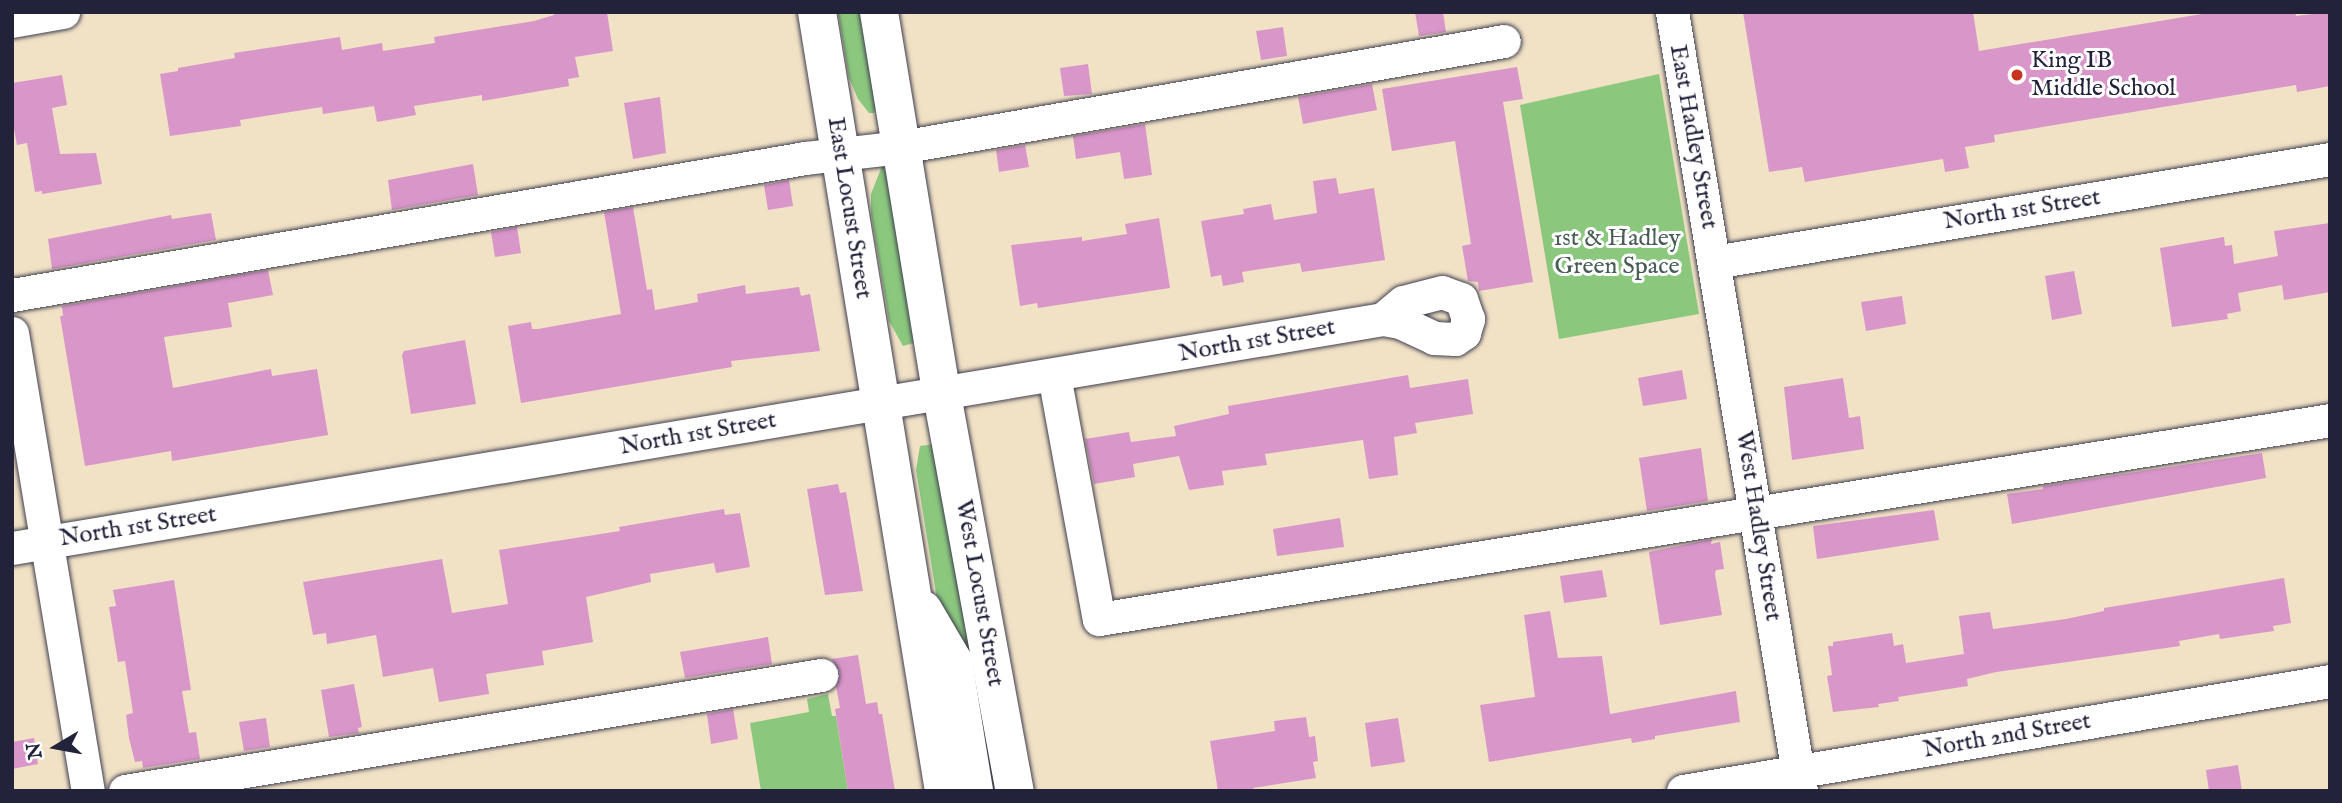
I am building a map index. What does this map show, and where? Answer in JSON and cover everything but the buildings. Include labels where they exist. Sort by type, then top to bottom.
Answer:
[{"type":"main road","name":"East Locust Street","points":[[817,12],[881,403]]},
{"type":"main road","points":[[879,12],[942,395]]},
{"type":"main road","name":"West Locust Street","points":[[942,395],[1015,791]]},
{"type":"main road","points":[[881,403],[944,791]]},
{"type":"main road","points":[[912,590],[953,662],[974,791]]},
{"type":"street","points":[[12,21],[63,12]]},
{"type":"street","name":"East Hadley Street","points":[[1672,12],[1714,261]]},
{"type":"street","points":[[12,295],[840,152],[901,146],[1504,41]]},
{"type":"street","name":"North 1st Street","points":[[1714,261],[2330,159]]},
{"type":"street","name":"West Hadley Street","points":[[1714,261],[1800,781]]},
{"type":"street","name":"North 1st Street","points":[[12,548],[942,395],[1383,319]]},
{"type":"street","points":[[12,333],[88,791]]},
{"type":"street","points":[[1054,375],[1099,619],[2330,420]]},
{"type":"street","points":[[125,791],[821,675]]},
{"type":"street","name":"North 2nd Street","points":[[1683,791],[1800,781],[2330,681]]},
{"type":"green space","points":[[838,12],[871,12],[881,93],[874,113],[869,113],[858,99],[849,78]]},
{"type":"green space","name":"1st & Hadley Green Space","points":[[1659,74],[1699,314],[1559,339],[1520,105]]},
{"type":"green space","points":[[882,166],[895,183],[917,342],[903,346],[889,321],[871,213],[871,194]]},
{"type":"green space","points":[[936,444],[1001,791],[981,791],[940,617],[916,470],[920,446]]},
{"type":"green space","points":[[828,694],[832,716],[836,716],[848,791],[761,791],[750,723],[809,712],[807,699]]},
{"type":"place","name":"King IB Middle School","points":[[2017,75]]}]
